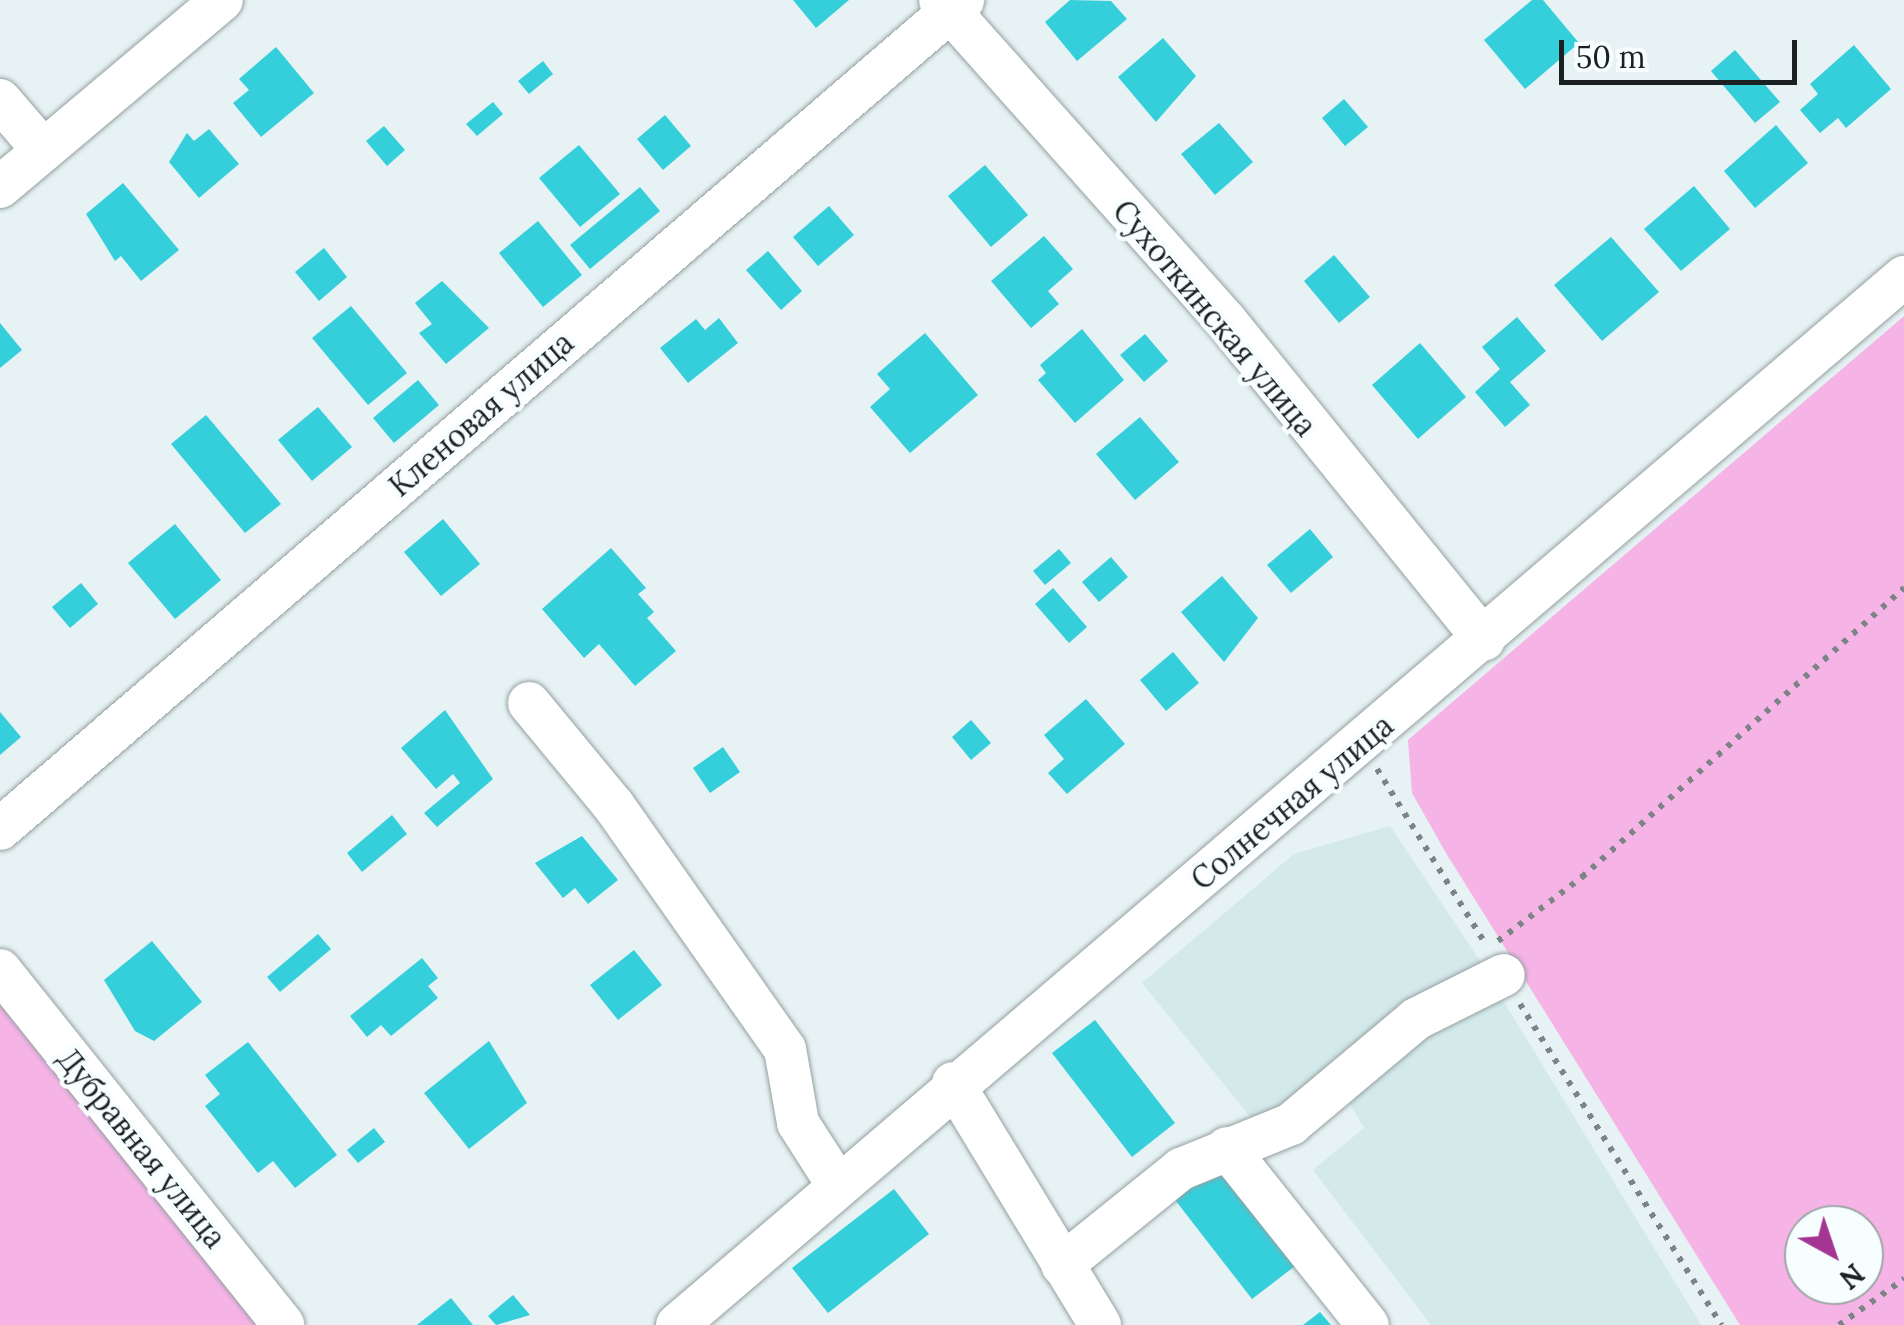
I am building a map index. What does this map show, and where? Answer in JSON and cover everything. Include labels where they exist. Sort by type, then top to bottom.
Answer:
[{"type":"street","points":[[0,187],[222,0]]},
{"type":"street","name":"Сухоткинская улица","points":[[951,4],[1226,322],[1484,640]]},
{"type":"street","name":"Кленовая улица","points":[[0,829],[951,4]]},
{"type":"street","points":[[0,100],[43,150]]},
{"type":"street","name":"Солнечная улица","points":[[677,1325],[953,1084],[1361,746],[1904,276]]},
{"type":"street","points":[[528,702],[614,806],[785,1048],[798,1122],[837,1184]]},
{"type":"street","points":[[1062,1265],[1180,1168],[1291,1124],[1416,1018],[1496,962]]},
{"type":"street","name":"Дубравная улица","points":[[0,970],[283,1325]]},
{"type":"street","points":[[953,1084],[1100,1325]]},
{"type":"street","points":[[1227,1148],[1368,1325]]},
{"type":"path","points":[[1496,962],[1582,878],[1904,588]]},
{"type":"path","points":[[1361,746],[1721,1325]]},
{"type":"path","points":[[1840,1325],[1904,1279]]},
{"type":"shaded area","points":[[1904,316],[1904,1325],[1740,1325],[1412,793],[1408,740]]},
{"type":"shaded area","points":[[1390,826],[1484,967],[1257,1125],[1142,983],[1294,854]]},
{"type":"shaded area","points":[[1501,997],[1701,1325],[1431,1325],[1313,1170],[1364,1128],[1345,1095],[1417,1037]]},
{"type":"shaded area","points":[[0,1004],[259,1325],[0,1325]]},
{"type":"building","points":[[793,0],[849,0],[816,28]]},
{"type":"building","points":[[1070,0],[1111,1],[1127,19],[1077,61],[1045,22]]},
{"type":"building","points":[[1532,0],[1543,0],[1579,43],[1525,89],[1484,40]]},
{"type":"building","points":[[1163,38],[1196,76],[1156,122],[1118,77]]},
{"type":"building","points":[[1854,45],[1891,89],[1846,128],[1838,118],[1820,133],[1800,110],[1818,94],[1810,84]]},
{"type":"building","points":[[276,47],[314,93],[261,137],[233,103],[249,90],[239,79]]},
{"type":"building","points":[[1735,50],[1780,102],[1755,123],[1711,71]]},
{"type":"building","points":[[543,61],[553,74],[529,94],[518,81]]},
{"type":"building","points":[[1344,99],[1368,127],[1345,146],[1322,118]]},
{"type":"building","points":[[493,102],[503,114],[477,136],[466,124]]},
{"type":"building","points":[[665,115],[691,146],[663,170],[637,139]]},
{"type":"building","points":[[1219,123],[1253,162],[1215,195],[1181,154]]},
{"type":"building","points":[[1776,125],[1808,163],[1755,208],[1724,171]]},
{"type":"building","points":[[384,126],[405,150],[387,166],[366,141]]},
{"type":"building","points":[[209,129],[239,164],[199,198],[169,162],[187,133],[194,141]]},
{"type":"building","points":[[579,145],[620,194],[580,227],[539,178]]},
{"type":"building","points":[[985,165],[1028,215],[991,247],[948,196]]},
{"type":"building","points":[[123,183],[179,250],[141,281],[121,256],[115,261],[86,214]]},
{"type":"building","points":[[1694,186],[1730,229],[1681,271],[1644,229]]},
{"type":"building","points":[[640,187],[660,211],[590,269],[570,245]]},
{"type":"building","points":[[829,206],[854,235],[818,266],[793,237]]},
{"type":"building","points":[[538,221],[582,275],[543,307],[499,253]]},
{"type":"building","points":[[1044,236],[1073,269],[1048,291],[1059,304],[1031,328],[991,281]]},
{"type":"building","points":[[1611,237],[1659,292],[1602,341],[1554,285]]},
{"type":"building","points":[[324,248],[347,277],[319,301],[295,272]]},
{"type":"building","points":[[768,251],[802,291],[781,310],[746,270]]},
{"type":"building","points":[[1334,255],[1370,297],[1339,323],[1304,281]]},
{"type":"building","points":[[442,281],[489,328],[446,364],[419,333],[432,324],[415,303]]},
{"type":"building","points":[[351,306],[407,373],[368,405],[312,338]]},
{"type":"building","points":[[1517,317],[1546,351],[1510,382],[1530,405],[1505,427],[1475,392],[1500,369],[1482,347]]},
{"type":"building","points":[[719,318],[738,343],[688,383],[660,348],[696,319],[705,330]]},
{"type":"building","points":[[0,323],[22,350],[0,368]]},
{"type":"building","points":[[1082,329],[1124,380],[1075,423],[1038,380],[1046,373],[1040,365]]},
{"type":"building","points":[[925,333],[978,395],[910,453],[870,407],[890,389],[877,374]]},
{"type":"building","points":[[1145,334],[1168,361],[1144,382],[1120,355]]},
{"type":"building","points":[[1420,343],[1466,397],[1418,439],[1372,385]]},
{"type":"building","points":[[418,380],[439,405],[394,443],[373,418]]},
{"type":"building","points":[[318,407],[352,447],[312,481],[278,440]]},
{"type":"building","points":[[206,415],[281,504],[245,533],[171,444]]},
{"type":"building","points":[[1140,417],[1179,462],[1135,500],[1096,454]]},
{"type":"building","points":[[443,519],[480,564],[441,596],[404,552]]},
{"type":"building","points":[[175,524],[221,580],[175,619],[128,563]]},
{"type":"building","points":[[1310,529],[1333,557],[1291,593],[1267,565]]},
{"type":"building","points":[[611,548],[646,588],[638,594],[654,612],[647,618],[676,651],[635,686],[599,644],[584,658],[542,609]]},
{"type":"building","points":[[1059,549],[1071,563],[1045,585],[1033,571]]},
{"type":"building","points":[[1111,557],[1128,577],[1099,602],[1082,582]]},
{"type":"building","points":[[1222,576],[1258,618],[1224,662],[1181,612]]},
{"type":"building","points":[[81,583],[98,604],[70,628],[52,607]]},
{"type":"building","points":[[1053,588],[1087,627],[1069,643],[1035,604]]},
{"type":"building","points":[[1173,652],[1199,683],[1166,711],[1140,680]]},
{"type":"building","points":[[1086,699],[1125,744],[1067,794],[1048,773],[1064,759],[1044,735]]},
{"type":"building","points":[[445,710],[493,779],[437,827],[424,813],[460,783],[453,774],[436,789],[401,748]]},
{"type":"building","points":[[0,712],[21,737],[0,755]]},
{"type":"building","points":[[971,720],[991,743],[971,760],[952,737]]},
{"type":"building","points":[[723,747],[740,772],[710,793],[693,768]]},
{"type":"building","points":[[392,815],[407,834],[362,872],[347,853]]},
{"type":"building","points":[[582,836],[618,880],[588,904],[575,888],[563,898],[535,863]]},
{"type":"building","points":[[318,934],[331,949],[280,992],[267,977]]},
{"type":"building","points":[[152,941],[202,1002],[154,1041],[135,1031],[104,980]]},
{"type":"building","points":[[634,950],[662,985],[618,1020],[590,985]]},
{"type":"building","points":[[422,958],[438,978],[428,986],[438,998],[391,1036],[381,1025],[367,1037],[350,1016]]},
{"type":"building","points":[[1095,1020],[1175,1123],[1132,1157],[1052,1053]]},
{"type":"building","points":[[489,1041],[527,1103],[469,1149],[424,1093]]},
{"type":"building","points":[[248,1042],[337,1155],[295,1188],[273,1161],[258,1173],[205,1106],[220,1094],[205,1075]]},
{"type":"building","points":[[374,1128],[385,1142],[358,1163],[347,1150]]},
{"type":"building","points":[[1215,1163],[1295,1266],[1252,1299],[1172,1196]]},
{"type":"building","points":[[894,1189],[929,1234],[828,1313],[792,1268]]},
{"type":"building","points":[[513,1295],[530,1315],[496,1325],[488,1316]]},
{"type":"building","points":[[451,1298],[473,1325],[417,1325]]},
{"type":"building","points":[[1320,1312],[1331,1325],[1303,1325]]}]
